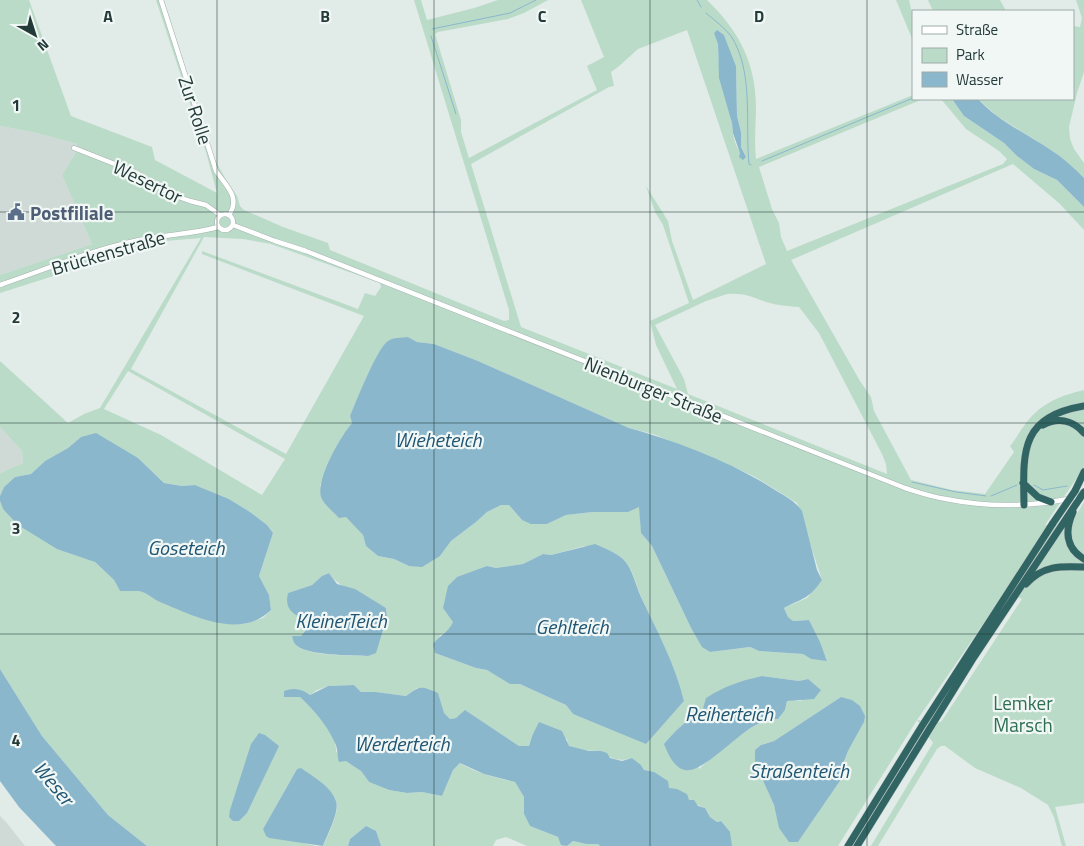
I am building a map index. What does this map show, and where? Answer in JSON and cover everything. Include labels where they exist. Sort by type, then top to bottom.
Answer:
[{"type":"highway","points":[[1024,505],[1025,452],[1029,440],[1036,429],[1051,416],[1084,406]]},
{"type":"highway","points":[[1036,429],[1051,422],[1066,421],[1075,424],[1084,433]]},
{"type":"highway","points":[[857,846],[925,728],[1009,603],[1053,523],[1084,475]]},
{"type":"highway","points":[[1023,482],[1038,497],[1051,502]]},
{"type":"highway","points":[[848,846],[1017,588],[1083,495]]},
{"type":"highway","points":[[1067,520],[1070,547],[1084,559]]},
{"type":"highway","points":[[1017,588],[1045,569],[1064,566],[1084,567]]},
{"type":"street","name":"Zur Rolle","points":[[161,0],[216,171],[234,197],[234,208],[230,215]]},
{"type":"street","name":"Wesertor","points":[[74,148],[135,172],[173,195],[206,205],[220,216]]},
{"type":"street","points":[[225,214],[230,215],[233,225],[227,230],[222,230],[218,227],[217,219],[225,214]]},
{"type":"street","name":"Nienburger Straße","points":[[233,225],[334,261],[888,482],[945,499],[989,505],[1024,505],[1051,502],[1083,495]]},
{"type":"street","name":"Brückenstraße","points":[[0,284],[133,241],[218,227]]},
{"type":"shaded area","points":[[0,126],[37,133],[77,144],[76,152],[62,175],[92,244],[0,275]]},
{"type":"shaded area","points":[[0,427],[22,451],[23,463],[0,473]]},
{"type":"shaded area","points":[[0,816],[6,822],[25,846],[0,846]]},
{"type":"green space","name":"Lemker Marsch","points":[[0,0],[29,0],[71,116],[152,147],[155,160],[217,193],[206,152],[156,0],[164,0],[215,160],[244,210],[283,227],[328,243],[330,250],[504,321],[509,320],[509,310],[414,0],[421,0],[427,20],[498,0],[548,0],[508,19],[435,34],[461,120],[461,132],[469,158],[597,90],[587,66],[604,57],[581,0],[707,0],[728,23],[743,47],[748,60],[755,89],[756,159],[912,95],[912,100],[921,100],[759,167],[787,251],[1003,164],[1007,159],[999,151],[966,129],[942,100],[953,100],[964,116],[1004,143],[1034,169],[1057,180],[1084,207],[1084,230],[1060,204],[1013,164],[791,260],[871,397],[874,411],[911,480],[952,490],[985,494],[1014,452],[1010,446],[1030,418],[1050,402],[1084,390],[1084,474],[1078,476],[1045,525],[1074,518],[1084,502],[1084,803],[1055,807],[1066,846],[1062,846],[1054,817],[1048,805],[1021,788],[975,768],[945,746],[941,746],[937,749],[878,846],[871,846],[933,743],[917,720],[838,846],[732,846],[721,821],[717,822],[710,817],[705,808],[673,791],[656,775],[644,770],[632,758],[615,759],[601,751],[584,750],[568,746],[567,739],[532,735],[529,746],[519,746],[466,711],[456,718],[450,719],[417,688],[406,696],[361,692],[354,685],[328,686],[310,695],[284,697],[300,697],[318,715],[333,738],[336,752],[361,771],[369,782],[389,790],[407,793],[422,792],[442,796],[453,770],[460,763],[494,777],[515,782],[524,797],[524,814],[530,826],[558,837],[567,846],[527,846],[506,837],[496,840],[493,846],[381,846],[366,826],[350,839],[348,846],[323,846],[335,818],[337,802],[323,784],[297,769],[263,829],[316,846],[147,846],[108,815],[42,736],[0,669],[0,501],[3,509],[95,562],[114,580],[120,591],[141,591],[159,601],[244,624],[263,618],[271,610],[269,595],[259,576],[273,533],[267,525],[229,499],[195,485],[182,486],[164,483],[138,458],[81,437],[68,448],[45,461],[31,474],[15,477],[4,487],[0,496],[0,473],[23,463],[22,451],[0,427],[0,361],[68,423],[100,408],[201,238],[165,241],[132,248],[113,257],[0,293],[0,275],[92,244],[62,175],[76,152],[77,144],[37,133],[0,126]],"holes":[[[687,30],[766,264],[693,300],[672,241],[668,221],[646,186],[655,212],[663,225],[689,303],[650,321],[656,345],[677,389],[521,327],[471,164],[609,87],[614,86],[611,72],[638,49]],[[724,35],[736,66],[737,116],[741,132],[741,147],[746,157],[739,151],[734,137],[718,57],[718,44]],[[204,237],[243,239],[271,244],[380,283],[381,287],[375,296],[365,293],[358,309],[202,251],[202,254],[364,316],[286,454],[131,369]],[[727,294],[745,295],[774,304],[799,307],[819,333],[882,454],[887,474],[688,394],[684,379],[655,325],[706,301]],[[408,337],[417,342],[434,344],[478,361],[629,428],[653,434],[736,468],[755,477],[797,503],[822,580],[807,598],[784,608],[788,617],[793,621],[809,620],[827,660],[811,659],[803,654],[759,651],[750,647],[710,652],[703,647],[691,628],[652,546],[641,533],[640,507],[566,515],[547,524],[522,520],[509,505],[501,505],[487,512],[451,541],[440,556],[409,566],[394,559],[378,556],[366,546],[363,535],[320,486],[337,445],[352,423],[350,416],[372,367],[387,342]],[[128,371],[285,459],[262,495],[161,435],[104,409]],[[584,546],[594,547],[614,553],[623,559],[629,567],[670,660],[684,701],[646,743],[573,714],[566,705],[520,684],[510,683],[487,670],[476,668],[435,653],[440,635],[449,631],[477,570],[487,566],[496,568],[523,564],[543,554],[551,555]],[[329,573],[347,589],[386,608],[384,628],[368,656],[319,653],[309,651],[295,644],[292,637],[301,636],[307,629],[307,620],[298,617],[288,593],[312,585],[322,576]],[[1006,591],[1022,599],[941,722],[917,720]],[[762,676],[799,681],[808,679],[801,701],[787,701],[785,710],[778,719],[767,721],[746,731],[726,745],[699,769],[690,718]],[[841,697],[864,722],[848,751],[843,764],[842,778],[798,842],[780,828],[774,805],[759,772],[761,745],[774,741]]]},
{"type":"green space","points":[[896,0],[909,0],[912,14],[912,39]]},
{"type":"green space","points":[[928,0],[1000,0],[1005,10],[933,10]]},
{"type":"green space","points":[[1076,0],[1084,0],[1084,72],[1069,127],[1070,139],[1074,149],[1084,163],[1084,178],[1053,151],[997,116],[979,100],[1074,100],[1074,26],[1080,27],[1082,18]]},
{"type":"green space","points":[[573,841],[598,844],[600,846],[567,846]]},
{"type":"water","points":[[717,30],[724,35],[736,66],[737,116],[741,132],[741,147],[746,157],[743,160],[739,157],[740,153],[719,78],[718,44],[714,33]]},
{"type":"water","points":[[953,100],[979,100],[1004,121],[1051,150],[1084,178],[1084,207],[1057,180],[1034,169],[1004,143],[964,116]]},
{"type":"water","name":"Wieheteich","points":[[408,337],[417,342],[434,344],[478,361],[629,428],[666,439],[723,462],[759,480],[793,502],[802,511],[817,570],[822,580],[809,595],[784,608],[788,617],[793,621],[809,620],[827,661],[811,659],[803,654],[759,651],[750,647],[710,652],[702,647],[652,546],[641,533],[639,507],[628,512],[593,512],[566,515],[547,524],[531,524],[522,520],[509,505],[501,505],[487,512],[451,541],[440,556],[422,567],[409,566],[394,559],[378,556],[366,546],[363,535],[346,517],[339,518],[327,506],[322,500],[320,489],[330,458],[352,423],[350,416],[378,354],[388,341],[395,338]]},
{"type":"water","name":"Goseteich","points":[[96,433],[138,458],[164,483],[182,486],[195,485],[229,499],[267,525],[273,533],[259,576],[269,595],[271,610],[259,619],[245,623],[231,624],[202,619],[160,602],[142,592],[120,591],[114,580],[95,562],[57,549],[18,525],[3,509],[0,501],[4,487],[15,477],[31,474],[45,461],[68,448],[81,437]]},
{"type":"water","name":"Gehlteich","points":[[595,544],[623,559],[629,567],[671,661],[684,701],[646,744],[573,714],[566,705],[520,684],[510,684],[487,670],[476,668],[435,653],[433,644],[449,629],[453,622],[443,608],[448,586],[457,577],[487,566],[496,568],[523,564],[543,554],[551,555]]},
{"type":"water","name":"KleinerTeich","points":[[329,573],[337,584],[355,589],[386,608],[387,617],[376,653],[368,656],[318,653],[300,648],[294,643],[292,636],[301,636],[307,629],[307,620],[291,611],[287,603],[288,593],[312,585],[322,576]]},
{"type":"water","name":"Weser","points":[[0,669],[42,736],[108,815],[147,846],[56,846],[19,807],[0,781]]},
{"type":"water","name":"Reiherteich","points":[[762,676],[799,681],[808,679],[821,690],[814,699],[787,701],[785,710],[778,719],[769,720],[748,729],[701,766],[692,770],[685,770],[675,764],[664,744],[681,726],[702,712],[706,698],[733,684]]},
{"type":"water","name":"Werderteich","points":[[354,685],[361,692],[406,696],[418,688],[428,689],[438,693],[444,713],[450,719],[456,718],[465,710],[519,746],[529,746],[539,722],[562,731],[569,746],[589,751],[601,751],[607,753],[610,758],[622,761],[632,758],[644,770],[654,772],[668,781],[669,788],[677,789],[687,794],[689,800],[694,800],[698,806],[705,808],[710,817],[717,822],[721,821],[730,832],[732,846],[600,846],[598,844],[573,841],[567,846],[561,845],[558,837],[530,826],[524,814],[524,797],[515,782],[484,774],[460,763],[453,770],[442,796],[422,792],[407,793],[389,790],[369,782],[361,771],[346,761],[339,762],[337,747],[332,736],[320,718],[300,697],[284,697],[284,691],[291,689],[301,690],[310,695],[328,686]]},
{"type":"water","name":"Straßenteich","points":[[841,697],[852,700],[860,706],[865,716],[864,722],[848,751],[843,764],[842,778],[798,842],[789,842],[779,828],[774,805],[755,761],[755,750],[761,745],[774,741]]},
{"type":"water","points":[[259,733],[265,735],[279,746],[247,813],[239,821],[233,821],[229,817],[230,810],[251,744]]},
{"type":"water","points":[[301,768],[326,787],[336,801],[335,817],[323,846],[269,838],[263,829],[297,769]]},
{"type":"water","points":[[366,826],[376,831],[381,846],[348,846],[350,839]]},
{"type":"waterway","points":[[432,29],[510,13],[536,0]]},
{"type":"waterway","points":[[697,0],[701,7]]},
{"type":"waterway","points":[[706,13],[731,36],[743,65],[746,81],[749,164],[751,165]]},
{"type":"waterway","points":[[431,36],[456,114]]},
{"type":"waterway","points":[[762,161],[912,98]]},
{"type":"waterway","points":[[912,482],[956,492],[986,496]]},
{"type":"waterway","points":[[991,496],[1017,485]]},
{"type":"waterway","points":[[1034,485],[1043,490],[1067,486]]},
{"type":"place","name":"Postfiliale","points":[[16,212]]}]
